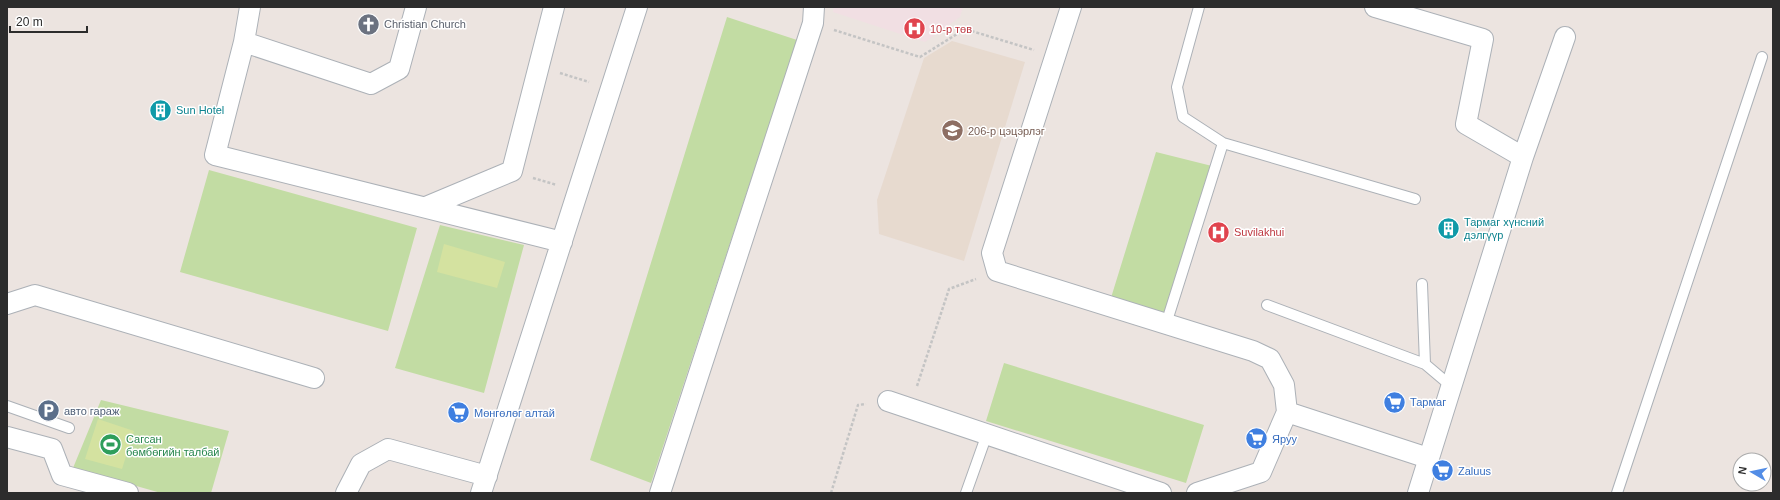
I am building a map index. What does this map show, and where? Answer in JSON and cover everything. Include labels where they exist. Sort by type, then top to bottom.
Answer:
[{"type":"street","points":[[250,7],[244,42],[215,154],[562,242]]},
{"type":"street","points":[[244,42],[371,84],[399,68],[416,7]]},
{"type":"street","points":[[426,207],[512,171],[554,7]]},
{"type":"street","points":[[346,493],[360,464],[388,450],[484,484],[637,7]]},
{"type":"street","points":[[1071,7],[992,253],[997,271],[1166,324],[1270,359],[1284,385],[1287,412],[1261,472],[1198,493]]},
{"type":"street","points":[[1375,7],[1484,38],[1466,124],[1523,157]]},
{"type":"street","points":[[660,493],[814,15]]},
{"type":"street","points":[[1418,493],[1523,157],[1565,37]]},
{"type":"street","points":[[7,304],[35,295],[314,378]]},
{"type":"street","points":[[888,401],[1161,493]]},
{"type":"street","points":[[1287,412],[1428,458]]},
{"type":"street","points":[[7,437],[52,449],[62,475],[128,493]]},
{"type":"lane","points":[[1199,7],[1178,87],[1179,103],[1183,117],[1223,143],[1415,199]]},
{"type":"lane","points":[[1617,493],[1762,56]]},
{"type":"lane","points":[[1166,324],[1223,143]]},
{"type":"lane","points":[[1422,284],[1424,364]]},
{"type":"lane","points":[[1267,305],[1424,364],[1451,386]]},
{"type":"lane","points":[[7,406],[69,428]]},
{"type":"lane","points":[[966,493],[987,434]]},
{"type":"path","points":[[814,15],[920,57],[966,29],[1055,56]]},
{"type":"path","points":[[539,67],[611,89]]},
{"type":"path","points":[[512,171],[578,192]]},
{"type":"path","points":[[830,493],[858,405],[888,401],[918,385],[949,289],[997,271]]},
{"type":"shaded area","name":"10-р төв","points":[[834,7],[963,7],[960,17],[925,42],[833,12]]},
{"type":"shaded area","name":"206-р цэцэрлэг","points":[[952,41],[1025,62],[964,261],[879,234],[877,200],[924,58]]},
{"type":"green space","points":[[727,17],[797,40],[651,483],[590,460]]},
{"type":"green space","points":[[1156,152],[1212,166],[1164,319],[1110,301]]},
{"type":"green space","points":[[209,170],[417,228],[388,331],[180,272]]},
{"type":"green space","points":[[440,225],[524,245],[484,393],[395,368]]},
{"type":"green space","points":[[444,244],[505,262],[497,288],[437,272]]},
{"type":"green space","points":[[1004,363],[1204,425],[1186,483],[986,421]]},
{"type":"green space","points":[[101,400],[229,431],[211,493],[161,493],[73,468]]},
{"type":"green space","name":"Сагсан бөмбөгийн талбай","points":[[98,419],[134,431],[122,469],[85,459]]},
{"type":"place","name":"Christian Church","points":[[368,24]]},
{"type":"place","name":"10-р төв","points":[[914,29]]},
{"type":"place","name":"Sun Hotel","points":[[160,110]]},
{"type":"place","name":"206-р цэцэрлэг","points":[[952,131]]},
{"type":"place","name":"Тармаг хүнсний дэлгүүр","points":[[1449,228]]},
{"type":"place","name":"Suvilakhui","points":[[1218,232]]},
{"type":"place","name":"Тармаг","points":[[1394,402]]},
{"type":"place","name":"авто гараж","points":[[48,411]]},
{"type":"place","name":"Мөнгөлөг алтай","points":[[459,413]]},
{"type":"place","name":"Яруу","points":[[1256,439]]},
{"type":"place","name":"Сагсан бөмбөгийн талбай","points":[[110,445]]},
{"type":"place","name":"Zaluus","points":[[1443,471]]}]
